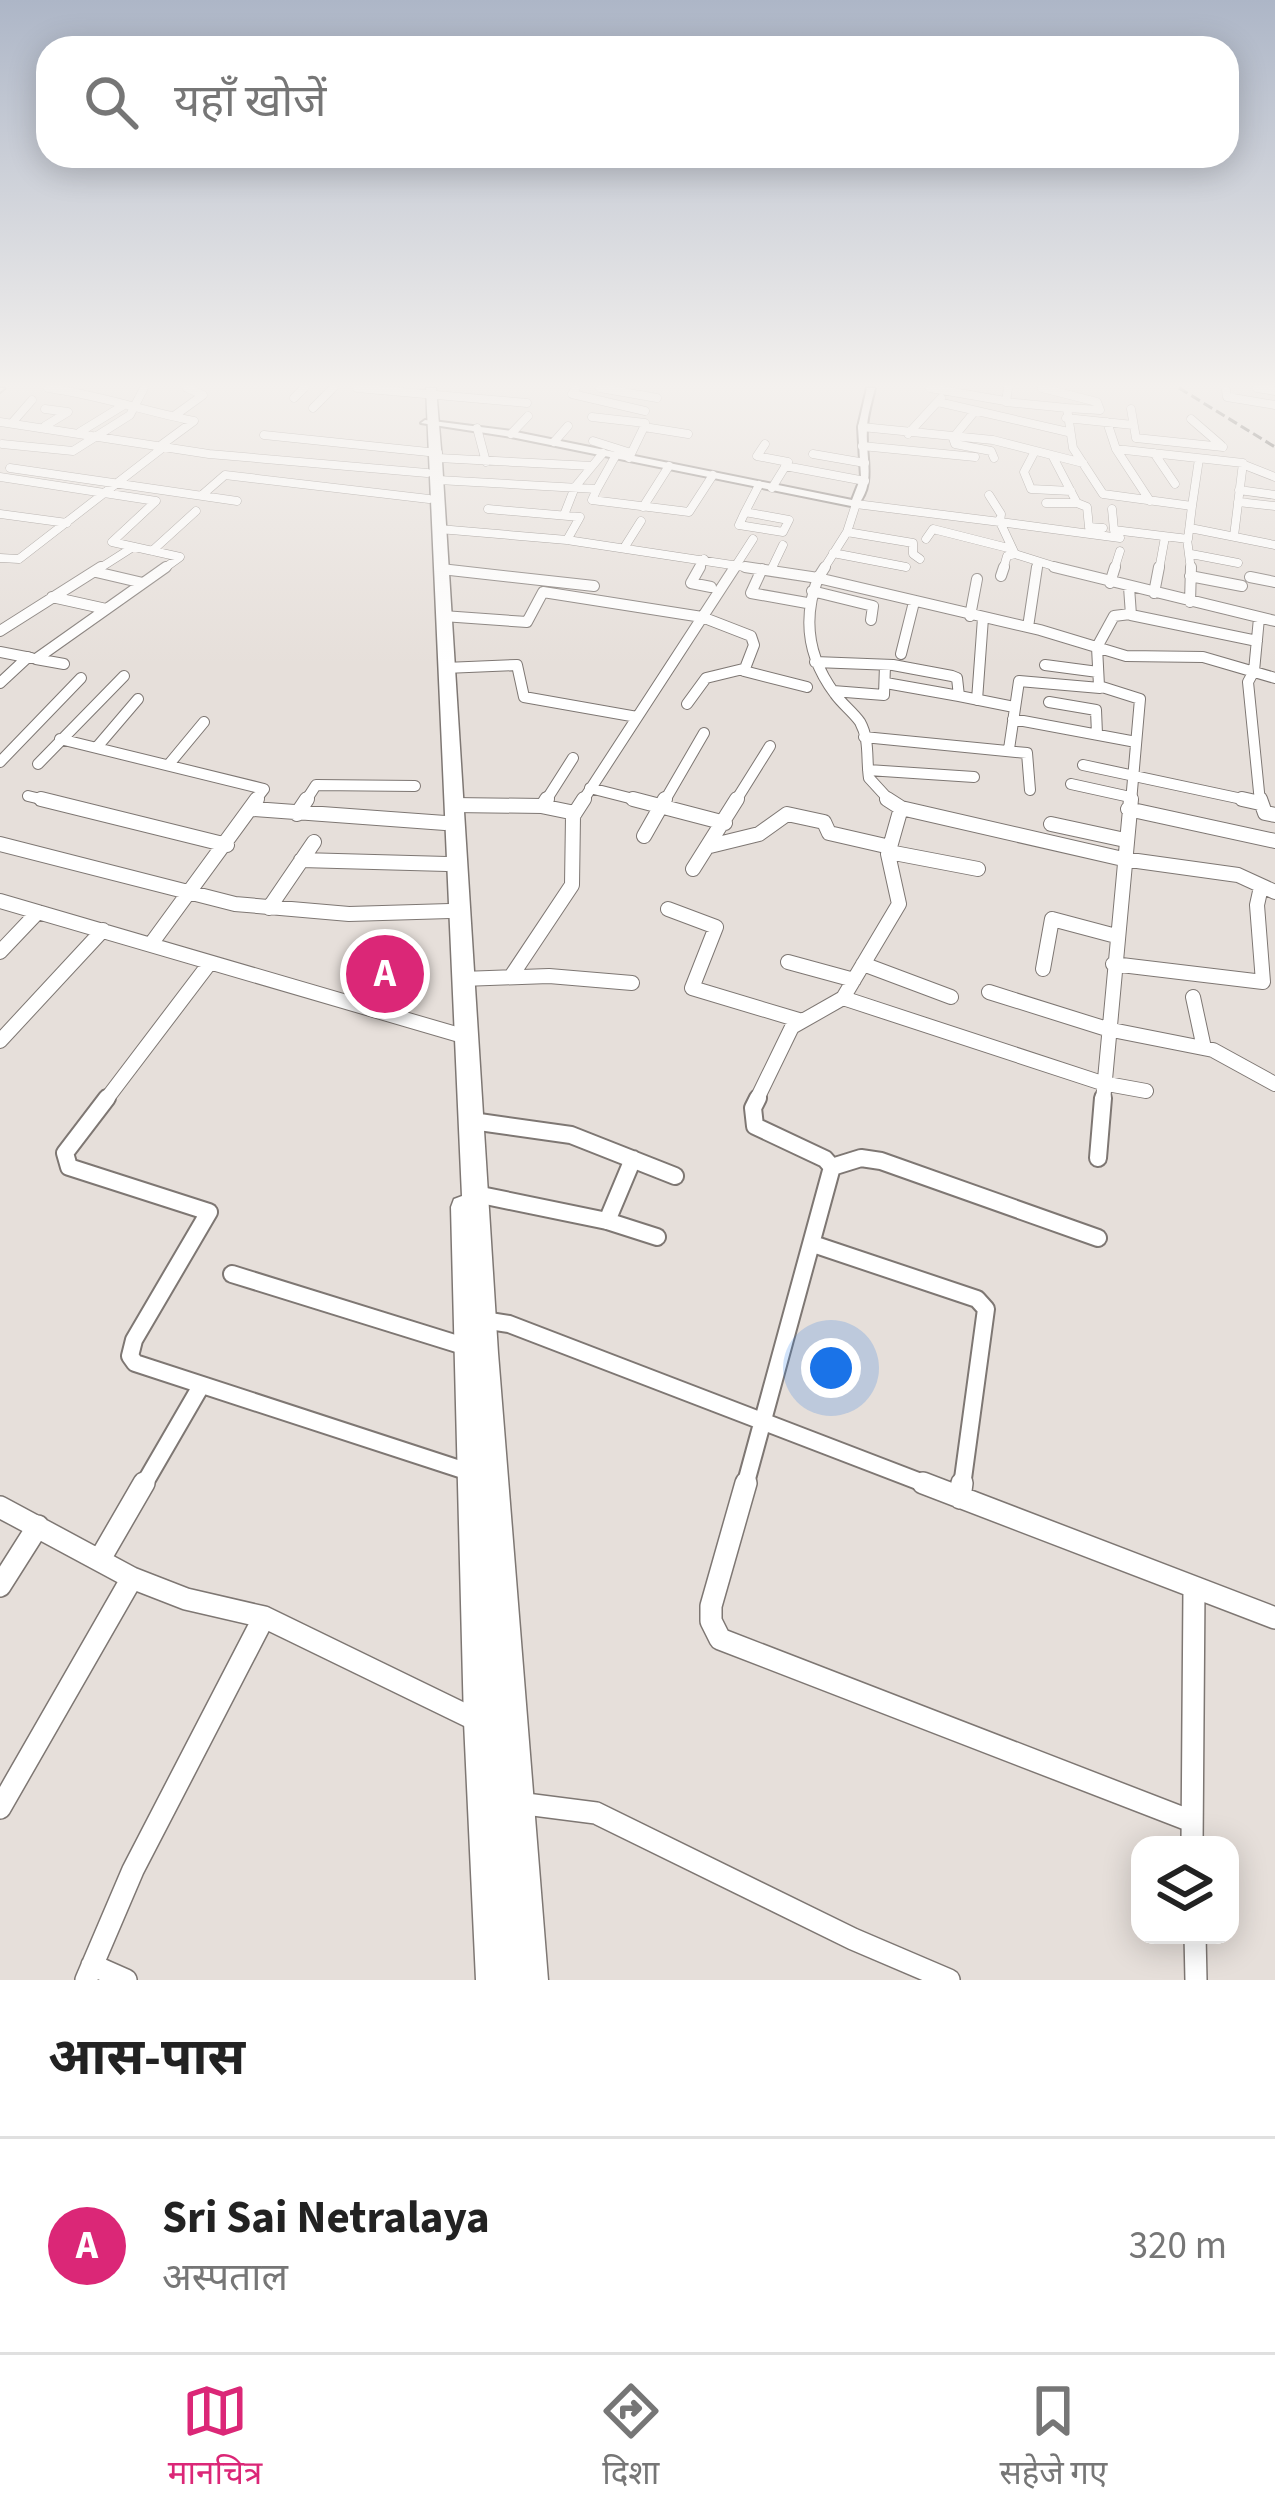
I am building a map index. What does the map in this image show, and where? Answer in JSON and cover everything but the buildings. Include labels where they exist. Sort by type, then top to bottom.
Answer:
[{"type":"main road","points":[[431,480],[476,1194],[477,1320],[470,1348],[481,1722],[495,1980]]},
{"type":"main road","points":[[431,484],[441,569],[456,1034],[530,1980]]},
{"type":"street","points":[[0,683],[180,557],[112,542],[157,501],[23,480]]},
{"type":"street","points":[[102,480],[237,501]]},
{"type":"street","points":[[0,558],[20,559],[124,480]]},
{"type":"street","points":[[202,496],[218,480]]},
{"type":"street","points":[[351,480],[597,489]]},
{"type":"street","points":[[406,480],[431,484]]},
{"type":"street","points":[[564,514],[580,480]]},
{"type":"street","points":[[600,480],[592,500],[693,512],[711,480]]},
{"type":"street","points":[[643,507],[660,480]]},
{"type":"street","points":[[735,480],[856,503],[1000,521],[1165,540],[1189,534],[1234,536],[1275,545]]},
{"type":"street","points":[[772,488],[776,480]]},
{"type":"street","points":[[863,480],[847,532],[809,597],[807,630],[815,662],[832,692],[860,723],[874,793],[902,808],[1123,859],[1206,868],[1268,889],[1257,905],[1263,982],[1113,964]]},
{"type":"street","points":[[1027,480],[1031,489],[1071,491]]},
{"type":"street","points":[[1065,480],[1089,526],[1165,540]]},
{"type":"street","points":[[1046,503],[1106,506],[1094,480]]},
{"type":"street","points":[[1137,480],[1150,501]]},
{"type":"street","points":[[1173,480],[1175,484]]},
{"type":"street","points":[[1190,602],[1189,534],[1196,480]]},
{"type":"street","points":[[1234,536],[1241,480]]},
{"type":"street","points":[[523,537],[533,484]]},
{"type":"street","points":[[745,512],[789,521],[782,532],[740,525],[745,512],[759,485]]},
{"type":"street","points":[[1103,494],[1192,506]]},
{"type":"street","points":[[1239,496],[1275,495]]},
{"type":"street","points":[[989,496],[1000,511],[1013,552]]},
{"type":"street","points":[[1239,496],[1275,506]]},
{"type":"street","points":[[488,509],[581,518],[567,540]]},
{"type":"street","points":[[1112,509],[1114,530]]},
{"type":"street","points":[[152,551],[196,511]]},
{"type":"street","points":[[0,514],[67,524]]},
{"type":"street","points":[[624,548],[641,521]]},
{"type":"street","points":[[439,529],[567,540],[818,578],[1138,658],[1210,658],[1275,678]]},
{"type":"street","points":[[926,539],[933,529],[1110,583],[1275,621]]},
{"type":"street","points":[[847,532],[913,543],[913,554],[920,560]]},
{"type":"street","points":[[512,975],[572,885],[571,822],[575,813],[753,539]]},
{"type":"street","points":[[1154,593],[1165,540]]},
{"type":"street","points":[[784,545],[752,593],[873,606],[871,620]]},
{"type":"street","points":[[0,631],[134,547]]},
{"type":"street","points":[[1110,583],[1120,551]]},
{"type":"street","points":[[1001,576],[1013,552]]},
{"type":"street","points":[[833,553],[906,567]]},
{"type":"street","points":[[1191,554],[1238,563]]},
{"type":"street","points":[[704,559],[691,583],[711,587]]},
{"type":"street","points":[[1028,627],[1038,563]]},
{"type":"street","points":[[441,569],[594,586]]},
{"type":"street","points":[[96,572],[142,584]]},
{"type":"street","points":[[589,598],[599,573]]},
{"type":"street","points":[[1190,576],[1275,582]]},
{"type":"street","points":[[970,616],[977,579]]},
{"type":"street","points":[[555,594],[560,582]]},
{"type":"street","points":[[1129,587],[1130,614]]},
{"type":"street","points":[[443,616],[526,622],[541,593],[702,617],[751,636],[754,645],[743,669]]},
{"type":"street","points":[[52,597],[106,609]]},
{"type":"street","points":[[902,654],[914,602]]},
{"type":"street","points":[[1099,680],[1096,647],[1114,616],[1130,614],[1257,641]]},
{"type":"street","points":[[977,700],[983,618]]},
{"type":"street","points":[[1259,618],[1248,682],[1260,803],[1265,813],[1275,815]]},
{"type":"street","points":[[0,652],[64,664]]},
{"type":"street","points":[[815,662],[928,671],[957,678],[958,695]]},
{"type":"street","points":[[445,668],[517,665],[524,697],[637,717]]},
{"type":"street","points":[[832,692],[883,695],[885,665]]},
{"type":"street","points":[[1045,665],[1139,697],[1097,1158]]},
{"type":"street","points":[[687,704],[706,678],[743,669],[807,687]]},
{"type":"street","points":[[925,690],[928,671]]},
{"type":"street","points":[[38,764],[124,676]]},
{"type":"street","points":[[0,762],[81,678]]},
{"type":"street","points":[[1009,749],[1019,681],[1099,680]]},
{"type":"street","points":[[886,683],[958,695],[1048,725],[1136,742]]},
{"type":"street","points":[[1048,725],[1050,684]]},
{"type":"street","points":[[97,747],[138,699]]},
{"type":"street","points":[[1049,702],[1096,710],[1097,734]]},
{"type":"street","points":[[170,764],[205,722]]},
{"type":"street","points":[[644,836],[704,734]]},
{"type":"street","points":[[864,736],[1028,754],[1030,790]]},
{"type":"street","points":[[60,739],[261,784],[263,792],[253,809],[151,944]]},
{"type":"street","points":[[692,869],[770,746]]},
{"type":"street","points":[[541,806],[573,758]]},
{"type":"street","points":[[1083,765],[1260,803]]},
{"type":"street","points":[[868,770],[974,777]]},
{"type":"street","points":[[1072,784],[1275,841]]},
{"type":"street","points":[[297,814],[316,785],[416,786]]},
{"type":"street","points":[[590,788],[725,823]]},
{"type":"street","points":[[28,796],[227,845]]},
{"type":"street","points":[[253,809],[297,814],[449,814],[541,806],[575,813]]},
{"type":"street","points":[[832,1167],[825,1159],[767,1135],[753,1118],[792,1027],[849,989],[899,904],[889,849],[902,808]]},
{"type":"street","points":[[710,846],[759,834],[787,814],[824,822],[829,833],[978,869]]},
{"type":"street","points":[[1051,824],[1125,840]]},
{"type":"street","points":[[269,908],[314,842]]},
{"type":"street","points":[[0,844],[190,894],[269,908],[349,914],[450,911]]},
{"type":"street","points":[[302,860],[447,864]]},
{"type":"street","points":[[0,901],[456,1034]]},
{"type":"street","points":[[668,909],[716,927],[692,988],[802,1021]]},
{"type":"street","points":[[0,952],[38,912]]},
{"type":"street","points":[[1042,969],[1052,919],[1116,936]]},
{"type":"street","points":[[0,1041],[103,930]]},
{"type":"street","points":[[788,962],[1102,1083],[1145,1091]]},
{"type":"street","points":[[209,964],[70,1144],[64,1162],[208,1210],[209,1217],[130,1350],[135,1363],[474,1474]]},
{"type":"street","points":[[863,964],[952,998]]},
{"type":"street","points":[[462,979],[512,975],[632,983]]},
{"type":"street","points":[[988,992],[1107,1029],[1204,1048],[1275,1084]]},
{"type":"street","points":[[1193,997],[1204,1048]]},
{"type":"street","points":[[472,1121],[571,1135],[675,1176]]},
{"type":"street","points":[[832,1167],[861,1158],[881,1161],[1097,1238]]},
{"type":"street","points":[[607,1221],[633,1159]]},
{"type":"street","points":[[832,1167],[711,1606],[711,1621],[720,1640],[1191,1821]]},
{"type":"street","points":[[476,1194],[607,1221],[657,1237]]},
{"type":"street","points":[[813,1244],[976,1299],[986,1309],[960,1498]]},
{"type":"street","points":[[232,1274],[470,1348]]},
{"type":"street","points":[[477,1320],[509,1324],[1275,1618]]},
{"type":"street","points":[[100,1559],[201,1386]]},
{"type":"street","points":[[0,1507],[131,1578],[186,1599],[264,1617],[481,1722]]},
{"type":"street","points":[[0,1586],[38,1526]]},
{"type":"street","points":[[0,1808],[131,1578]]},
{"type":"street","points":[[1192,1836],[1194,1589]]},
{"type":"street","points":[[126,1980],[89,1972],[134,1870],[264,1617]]},
{"type":"street","points":[[514,1802],[596,1813],[853,1939],[949,1980]]},
{"type":"street","points":[[1195,1944],[1196,1980]]},
{"type":"place","name":"Sri Sai Netralaya","points":[[385,974]]}]
